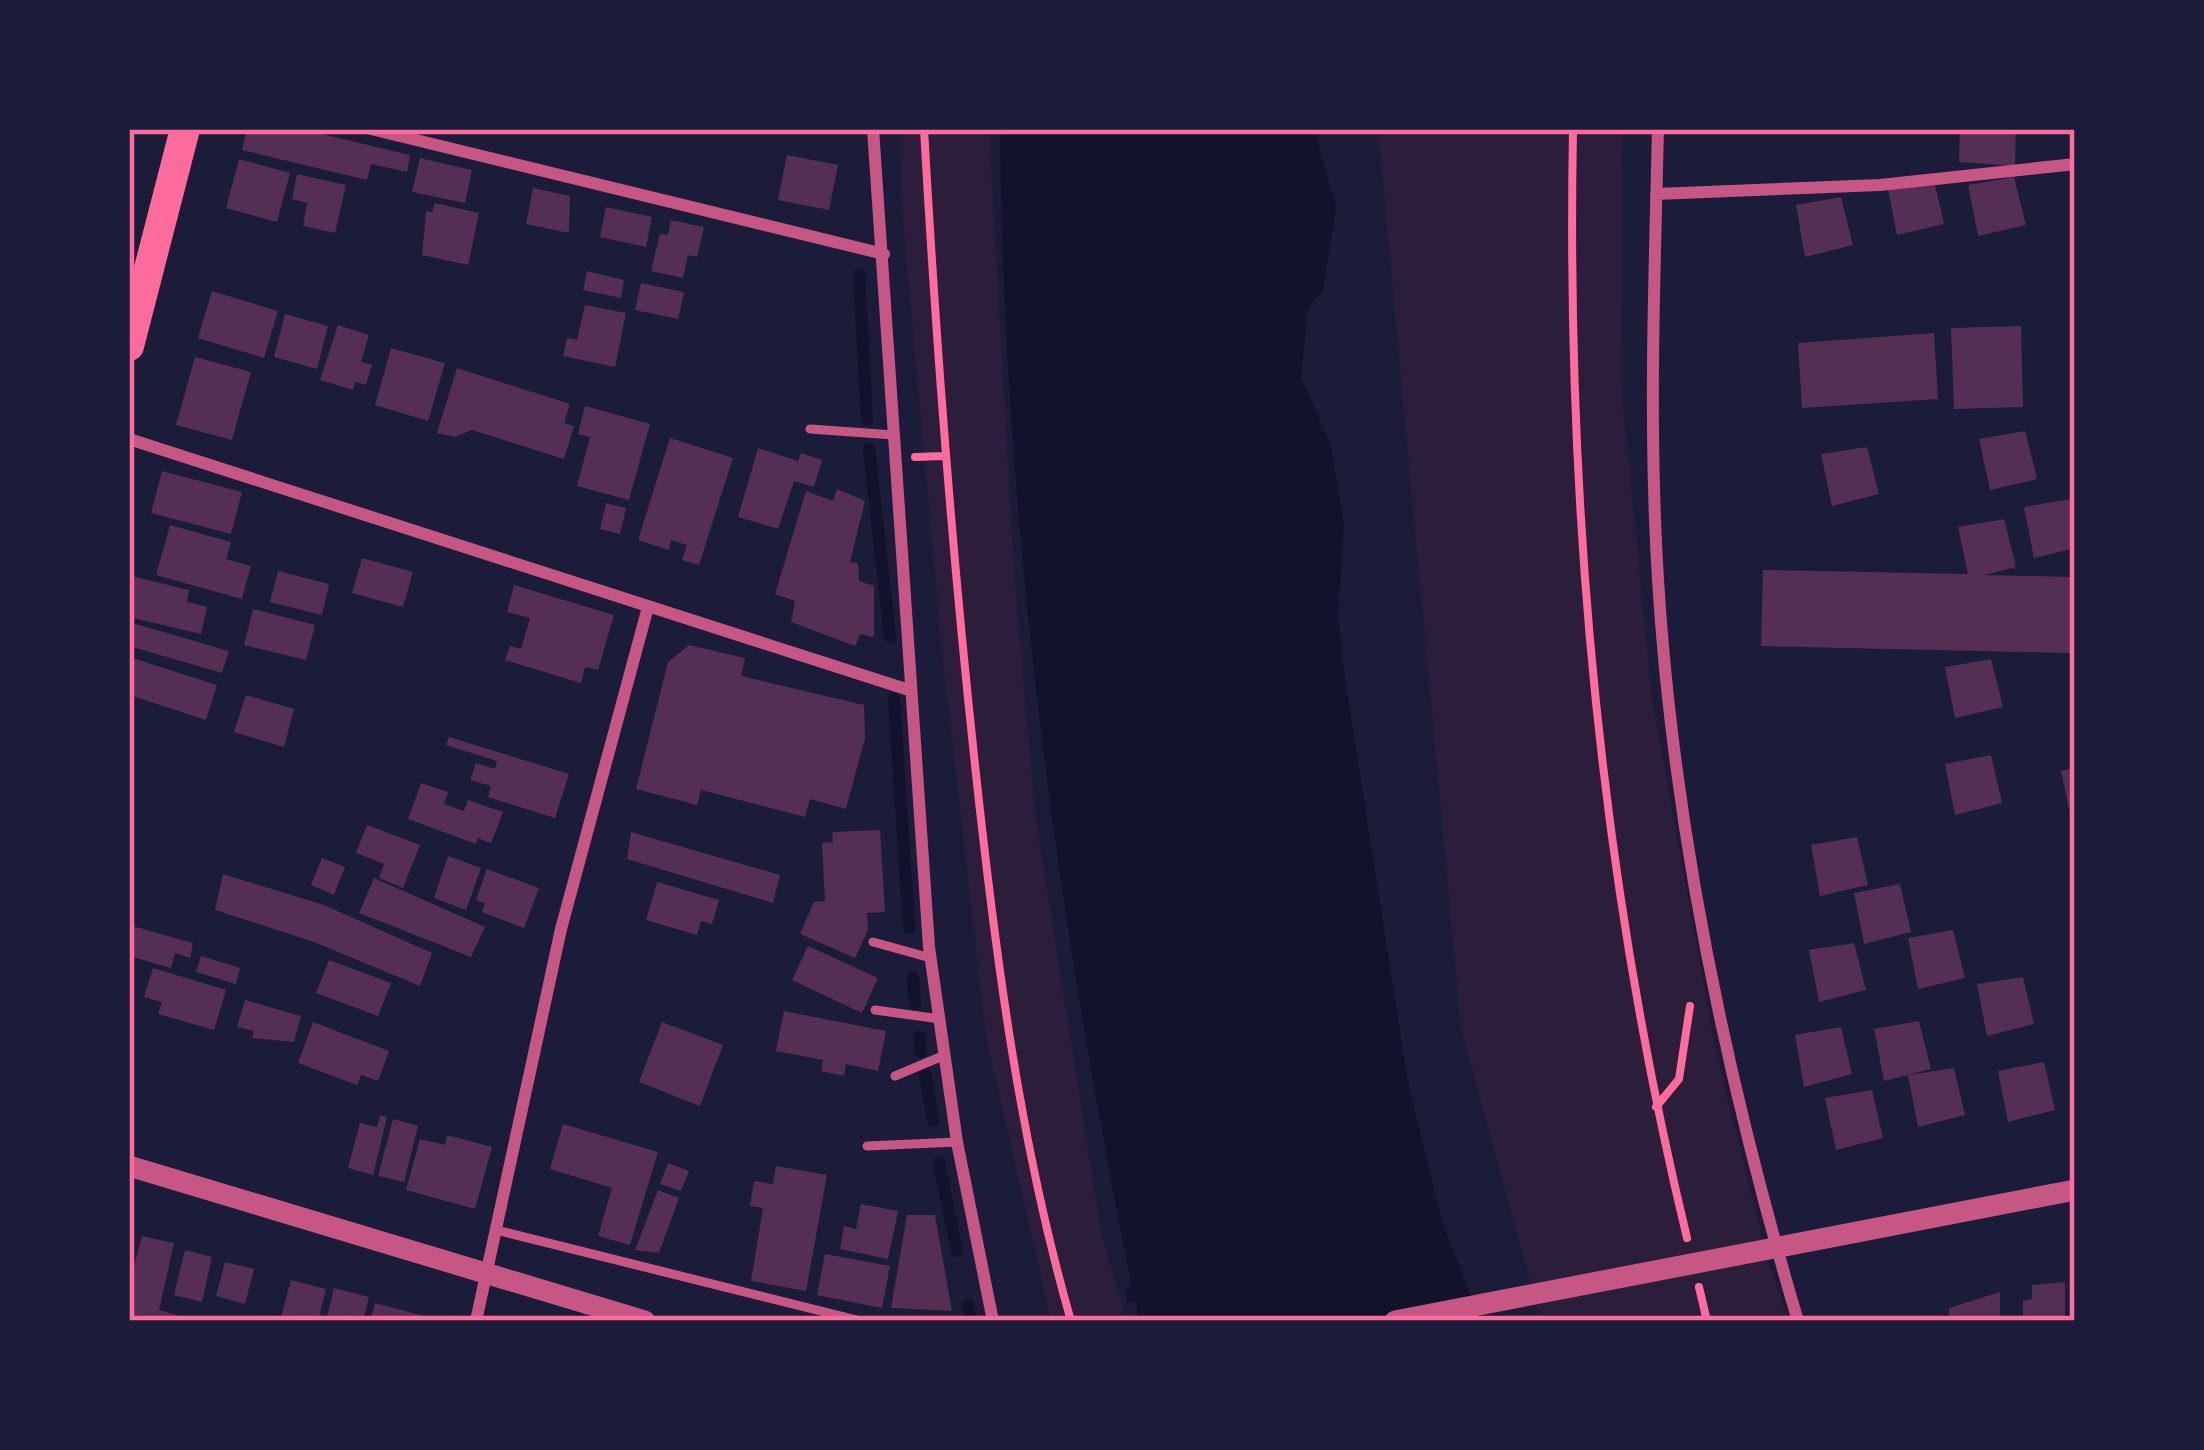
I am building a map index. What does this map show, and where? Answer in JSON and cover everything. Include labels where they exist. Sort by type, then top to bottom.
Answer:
[{"type":"highway","points":[[129,346],[185,129]]},
{"type":"street","points":[[371,129],[884,254]]},
{"type":"street","points":[[873,129],[931,958],[957,1142],[993,1321]]},
{"type":"street","points":[[1658,129],[1655,520],[1682,804],[1721,1022],[1798,1321]]},
{"type":"street","points":[[1656,194],[1880,185],[2075,164]]},
{"type":"street","points":[[129,439],[909,690]]},
{"type":"street","points":[[477,1321],[561,929],[648,607]]},
{"type":"street","points":[[129,1166],[646,1321]]},
{"type":"street","points":[[1395,1321],[2075,1190]]},
{"type":"lane","points":[[811,429],[894,434]]},
{"type":"lane","points":[[873,942],[931,958]]},
{"type":"lane","points":[[875,1010],[940,1019]]},
{"type":"lane","points":[[895,1076],[945,1055]]},
{"type":"lane","points":[[867,1146],[957,1142]]},
{"type":"lane","points":[[496,1231],[862,1321]]},
{"type":"path","points":[[924,129],[941,429],[992,927],[1024,1119],[1071,1321]]},
{"type":"path","points":[[1573,129],[1570,304],[1591,676],[1631,986],[1690,1252]]},
{"type":"path","points":[[1656,1107],[1678,1079],[1691,1004]]},
{"type":"path","points":[[1696,1275],[1707,1321]]},
{"type":"shaded area","points":[[900,129],[989,129],[1014,572],[1035,813],[1102,1237],[1127,1321],[1051,1321],[986,1037],[941,643],[901,200]]},
{"type":"shaded area","points":[[1000,129],[1314,129],[1336,207],[1323,290],[1308,308],[1301,377],[1330,443],[1344,524],[1338,613],[1343,665],[1407,1077],[1441,1220],[1481,1321],[1139,1321],[1136,1303],[1127,1302],[1125,1290],[1132,1287],[1057,856],[1023,566],[1011,421]]},
{"type":"shaded area","points":[[1378,129],[1622,129],[1621,382],[1652,699],[1715,1046],[1768,1262],[1789,1321],[1541,1321],[1461,1029]]},
{"type":"building","points":[[247,129],[301,129],[410,155],[407,172],[371,164],[367,180],[242,150]]},
{"type":"building","points":[[1960,129],[2016,129],[2015,166],[1959,162]]},
{"type":"building","points":[[787,155],[838,165],[829,210],[778,200]]},
{"type":"building","points":[[420,158],[472,170],[465,203],[412,192]]},
{"type":"building","points":[[239,159],[290,173],[277,222],[226,208]]},
{"type":"building","points":[[297,174],[346,185],[335,233],[303,226],[307,203],[292,199]]},
{"type":"building","points":[[1933,176],[1944,224],[1897,235],[1887,184]]},
{"type":"building","points":[[2014,177],[2026,225],[1978,236],[1968,185]]},
{"type":"building","points":[[533,188],[570,196],[569,233],[526,224]]},
{"type":"building","points":[[1841,197],[1853,245],[1805,257],[1796,205]]},
{"type":"building","points":[[435,203],[479,213],[468,265],[422,255],[426,211],[432,212]]},
{"type":"building","points":[[606,207],[652,217],[646,247],[600,237]]},
{"type":"building","points":[[671,220],[704,227],[697,257],[688,255],[683,278],[651,271],[660,234],[668,235]]},
{"type":"building","points":[[587,271],[624,280],[621,298],[583,290]]},
{"type":"building","points":[[641,283],[684,292],[678,319],[635,310]]},
{"type":"building","points":[[212,291],[278,311],[264,358],[198,338]]},
{"type":"building","points":[[585,305],[626,313],[615,367],[563,356],[567,338],[577,340]]},
{"type":"building","points":[[285,314],[328,326],[317,369],[274,357]]},
{"type":"building","points":[[338,325],[369,335],[361,362],[372,365],[366,385],[355,382],[353,390],[320,380]]},
{"type":"building","points":[[2021,326],[2023,407],[1954,409],[1951,328]]},
{"type":"building","points":[[1934,333],[1938,399],[1802,408],[1798,343]]},
{"type":"building","points":[[391,348],[445,363],[428,421],[375,405]]},
{"type":"building","points":[[195,357],[251,372],[232,440],[176,425]]},
{"type":"building","points":[[457,368],[570,404],[564,423],[574,426],[564,459],[472,430],[455,437],[437,433]]},
{"type":"building","points":[[585,406],[650,424],[629,500],[577,486],[590,437],[578,434]]},
{"type":"building","points":[[2025,431],[2037,479],[1990,490],[1979,439]]},
{"type":"building","points":[[670,438],[733,458],[699,565],[682,560],[687,545],[671,540],[669,550],[638,540]]},
{"type":"building","points":[[1867,447],[1879,494],[1832,506],[1821,454]]},
{"type":"building","points":[[758,448],[798,461],[801,453],[822,460],[814,487],[794,481],[778,529],[738,517]]},
{"type":"building","points":[[162,471],[242,492],[231,534],[151,513]]},
{"type":"building","points":[[837,489],[865,501],[850,562],[858,563],[859,581],[874,586],[874,637],[860,634],[855,646],[791,622],[795,601],[775,594],[806,491],[833,501]]},
{"type":"building","points":[[2070,499],[2075,548],[2034,558],[2024,507]]},
{"type":"building","points":[[606,503],[626,508],[620,534],[600,529]]},
{"type":"building","points":[[2004,519],[2016,567],[1984,575],[2072,577],[2070,653],[1761,646],[1763,570],[1968,574],[1958,527]]},
{"type":"building","points":[[170,525],[231,542],[226,559],[251,566],[242,599],[156,575]]},
{"type":"building","points":[[362,558],[413,572],[403,607],[352,593]]},
{"type":"building","points":[[278,571],[329,584],[322,615],[270,602]]},
{"type":"building","points":[[131,576],[189,590],[187,602],[207,607],[201,634],[129,617]]},
{"type":"building","points":[[514,585],[614,615],[598,670],[585,667],[581,683],[505,660],[510,646],[521,649],[530,618],[507,612]]},
{"type":"building","points":[[253,609],[315,625],[306,660],[244,645]]},
{"type":"building","points":[[129,622],[229,651],[222,673],[129,646]]},
{"type":"building","points":[[689,645],[745,658],[741,676],[864,705],[865,738],[846,809],[810,799],[805,817],[701,790],[697,805],[636,789],[668,662]]},
{"type":"building","points":[[129,657],[217,685],[206,720],[129,695]]},
{"type":"building","points":[[1991,659],[2003,707],[1955,718],[1945,667]]},
{"type":"building","points":[[246,695],[294,709],[284,747],[234,732]]},
{"type":"building","points":[[449,737],[569,774],[555,818],[488,797],[491,786],[470,780],[476,763],[495,769],[497,761],[446,745]]},
{"type":"building","points":[[1991,755],[2002,803],[1955,815],[1945,764]]},
{"type":"building","points":[[2075,768],[2075,828],[2073,828],[2061,771]]},
{"type":"building","points":[[421,783],[448,792],[444,804],[464,811],[468,800],[503,812],[491,843],[478,838],[476,844],[408,819]]},
{"type":"building","points":[[367,825],[420,845],[403,888],[379,878],[384,864],[356,853]]},
{"type":"building","points":[[880,830],[885,912],[867,913],[868,930],[855,958],[800,934],[814,902],[825,901],[822,843],[833,842],[832,832]]},
{"type":"building","points":[[631,832],[780,875],[773,903],[627,859]]},
{"type":"building","points":[[1857,837],[1868,885],[1820,896],[1811,845]]},
{"type":"building","points":[[448,856],[481,868],[466,910],[434,898]]},
{"type":"building","points":[[322,858],[345,867],[334,895],[311,885]]},
{"type":"building","points":[[487,869],[539,888],[524,928],[482,912],[485,903],[476,900]]},
{"type":"building","points":[[223,874],[324,905],[432,953],[420,986],[314,942],[215,910]]},
{"type":"building","points":[[374,878],[485,927],[471,957],[359,913]]},
{"type":"building","points":[[657,882],[719,900],[712,924],[701,921],[697,935],[646,920]]},
{"type":"building","points":[[1900,884],[1911,932],[1864,944],[1854,893]]},
{"type":"building","points":[[129,925],[193,943],[190,958],[175,953],[171,968],[129,956]]},
{"type":"building","points":[[1953,930],[1965,978],[1918,989],[1908,938]]},
{"type":"building","points":[[1854,943],[1866,990],[1819,1002],[1809,950]]},
{"type":"building","points":[[808,946],[878,978],[862,1013],[792,980]]},
{"type":"building","points":[[201,956],[240,968],[236,984],[196,972]]},
{"type":"building","points":[[329,960],[391,983],[378,1016],[316,993]]},
{"type":"building","points":[[153,968],[226,990],[214,1030],[158,1014],[162,1002],[144,997]]},
{"type":"building","points":[[2023,977],[2034,1024],[1987,1036],[1977,984]]},
{"type":"building","points":[[245,1000],[301,1016],[294,1042],[252,1038],[254,1031],[237,1027]]},
{"type":"building","points":[[784,1011],[886,1031],[878,1071],[846,1064],[844,1076],[821,1071],[823,1060],[776,1051]]},
{"type":"building","points":[[1919,1021],[1931,1069],[1884,1081],[1874,1029]]},
{"type":"building","points":[[313,1022],[389,1051],[378,1081],[361,1075],[357,1085],[298,1063]]},
{"type":"building","points":[[662,1022],[723,1045],[700,1106],[639,1082]]},
{"type":"building","points":[[1841,1027],[1852,1074],[1804,1087],[1795,1035]]},
{"type":"building","points":[[2044,1062],[2055,1110],[2008,1122],[1998,1071]]},
{"type":"building","points":[[1954,1068],[1965,1115],[1918,1127],[1908,1075]]},
{"type":"building","points":[[1872,1090],[1883,1138],[1836,1150],[1825,1098]]},
{"type":"building","points":[[380,1116],[387,1117],[373,1175],[348,1168],[360,1123],[377,1127]]},
{"type":"building","points":[[393,1119],[418,1126],[404,1182],[378,1176]]},
{"type":"building","points":[[563,1124],[658,1152],[630,1245],[598,1236],[612,1188],[550,1169]]},
{"type":"building","points":[[447,1135],[492,1147],[475,1209],[406,1190],[420,1139],[445,1145]]},
{"type":"building","points":[[668,1163],[689,1171],[681,1191],[660,1184]]},
{"type":"building","points":[[776,1166],[827,1175],[806,1291],[751,1281],[763,1208],[750,1206],[754,1181],[773,1184]]},
{"type":"building","points":[[658,1190],[679,1198],[659,1253],[635,1250]]},
{"type":"building","points":[[861,1204],[898,1211],[888,1259],[840,1249],[844,1226],[856,1229]]},
{"type":"building","points":[[907,1215],[935,1215],[952,1311],[891,1308]]},
{"type":"building","points":[[142,1236],[174,1243],[159,1310],[197,1321],[129,1321],[129,1285]]},
{"type":"building","points":[[185,1250],[212,1257],[202,1302],[174,1295]]},
{"type":"building","points":[[825,1254],[890,1266],[882,1308],[817,1295]]},
{"type":"building","points":[[225,1262],[254,1269],[245,1304],[216,1296]]},
{"type":"building","points":[[291,1280],[326,1289],[318,1321],[280,1321]]},
{"type":"building","points":[[2065,1282],[2065,1321],[2023,1321],[2023,1301],[2032,1299],[2032,1285]]},
{"type":"building","points":[[334,1288],[369,1297],[363,1321],[326,1321]]},
{"type":"building","points":[[2000,1292],[2000,1321],[1949,1321],[1949,1308]]},
{"type":"building","points":[[375,1303],[428,1317],[427,1321],[370,1321]]},
{"type":"waterway","points":[[859,274],[867,420]]},
{"type":"waterway","points":[[869,449],[890,637]]},
{"type":"waterway","points":[[894,699],[909,928]]},
{"type":"waterway","points":[[913,978],[915,1004]]},
{"type":"waterway","points":[[919,1036],[921,1052]]},
{"type":"waterway","points":[[925,1073],[933,1121]]},
{"type":"waterway","points":[[939,1162],[957,1251]]},
{"type":"waterway","points":[[968,1304],[970,1317]]}]
